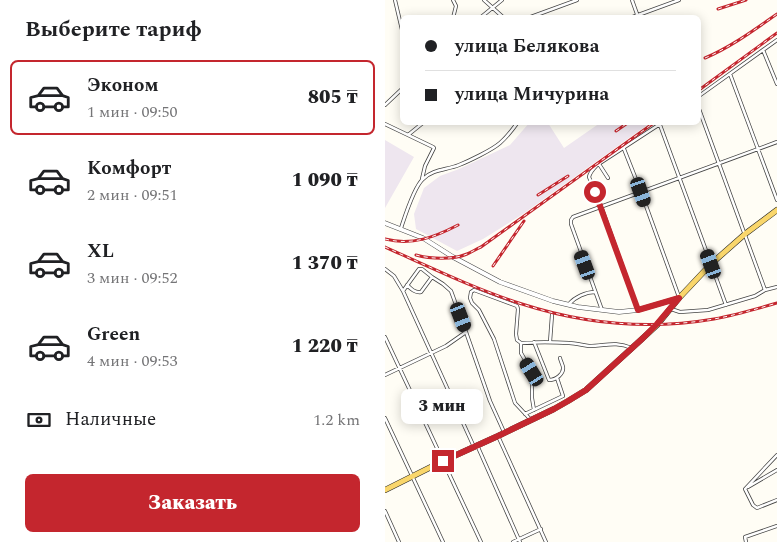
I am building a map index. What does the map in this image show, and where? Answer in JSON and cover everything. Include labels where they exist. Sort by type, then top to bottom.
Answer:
[{"type":"main road","points":[[385,490],[498,436],[586,390],[657,324],[711,264],[745,234],[777,210]]},
{"type":"street","points":[[395,0],[400,21]]},
{"type":"street","points":[[453,0],[456,6],[454,15]]},
{"type":"street","points":[[484,0],[500,15]]},
{"type":"street","points":[[483,15],[502,0]]},
{"type":"street","points":[[536,15],[577,0]]},
{"type":"street","points":[[632,0],[637,14],[679,0]]},
{"type":"street","points":[[701,95],[777,40]]},
{"type":"street","points":[[763,50],[777,84]]},
{"type":"street","points":[[772,72],[777,70]]},
{"type":"street","points":[[730,74],[777,200]]},
{"type":"street","points":[[385,105],[400,91]]},
{"type":"street","points":[[701,114],[765,290]]},
{"type":"street","points":[[385,124],[434,148],[425,166],[422,180],[407,208],[401,228]]},
{"type":"street","points":[[408,135],[421,125]]},
{"type":"street","points":[[422,180],[436,171],[457,166],[493,148],[500,143],[515,125]]},
{"type":"street","points":[[638,310],[589,177],[591,171],[599,164],[660,125],[726,305]]},
{"type":"street","points":[[602,310],[576,240],[571,220],[573,217],[777,142]]},
{"type":"street","points":[[385,223],[423,238],[453,257],[500,282],[535,295],[569,304],[619,312],[638,310],[679,298],[624,149]]},
{"type":"street","points":[[599,164],[608,178]]},
{"type":"street","points":[[385,269],[394,276],[403,291],[520,541]]},
{"type":"street","points":[[403,291],[419,269],[422,269],[451,291],[490,401],[504,432]]},
{"type":"street","points":[[407,285],[419,293],[432,277]]},
{"type":"street","points":[[670,308],[676,312],[708,310],[755,296],[765,290],[777,287]]},
{"type":"street","points":[[530,420],[515,403],[494,339],[479,310],[470,298],[471,292],[474,290],[517,306],[515,334],[517,340],[521,343],[549,342],[589,346],[611,343],[623,344],[632,348]]},
{"type":"street","points":[[569,304],[588,292],[595,292]]},
{"type":"street","points":[[549,342],[552,315]]},
{"type":"street","points":[[385,375],[431,354],[466,332]]},
{"type":"street","points":[[385,337],[481,542]]},
{"type":"street","points":[[534,342],[548,378],[552,380],[557,378],[563,370],[560,358]]},
{"type":"street","points":[[521,343],[521,353],[532,372]]},
{"type":"street","points":[[557,378],[566,402]]},
{"type":"street","points":[[530,379],[534,410]]},
{"type":"street","points":[[525,414],[563,396]]},
{"type":"street","points":[[385,418],[443,542]]},
{"type":"street","points":[[498,436],[546,542]]},
{"type":"street","points":[[745,488],[777,455]]},
{"type":"street","points":[[745,488],[777,470]]},
{"type":"street","points":[[745,488],[753,505],[757,508],[777,500]]},
{"type":"street","points":[[385,511],[399,542]]},
{"type":"street","points":[[746,542],[745,537],[777,526]]},
{"type":"street","points":[[513,542],[520,541],[541,529]]},
{"type":"shaded area","points":[[527,125],[549,125],[564,148],[597,125],[647,125],[523,214],[483,239],[457,251],[416,229],[414,214],[424,188],[440,176],[510,145]]},
{"type":"shaded area","points":[[385,140],[414,157],[385,208]]},
{"type":"railway","points":[[718,9],[746,0]]},
{"type":"railway","points":[[705,58],[715,54],[777,14]]},
{"type":"railway","points":[[701,89],[777,33]]},
{"type":"railway","points":[[616,131],[625,125]]},
{"type":"railway","points":[[416,255],[448,258],[461,256],[481,247],[651,125]]},
{"type":"railway","points":[[538,195],[568,176]]},
{"type":"railway","points":[[493,266],[524,221]]},
{"type":"railway","points":[[385,239],[414,241],[441,233],[458,225]]},
{"type":"railway","points":[[385,247],[504,298],[545,311],[593,320],[641,324],[690,322],[730,316],[777,303]]},
{"type":"route","points":[[443,461],[554,409],[586,390],[643,338],[679,298],[638,310],[595,192]]}]
